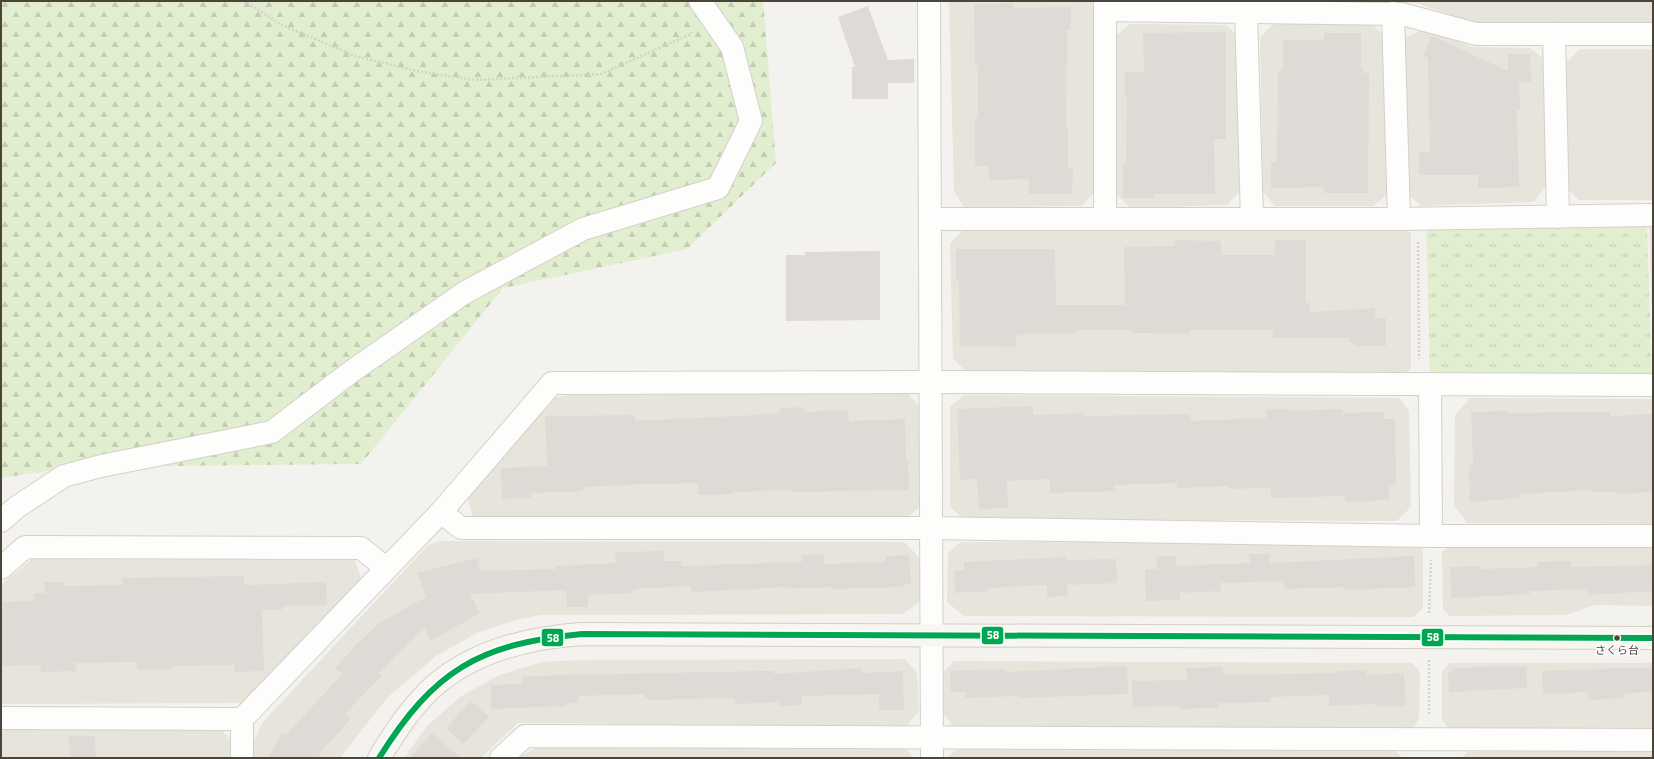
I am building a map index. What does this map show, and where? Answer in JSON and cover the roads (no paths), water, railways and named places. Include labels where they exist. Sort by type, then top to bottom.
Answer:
[{"type":"street","points":[[929,1],[932,382],[932,748]]},
{"type":"street","points":[[1,521],[16,507],[64,476],[101,466],[272,432],[348,374],[464,293],[583,229],[718,188],[751,121],[732,47],[701,2]]},
{"type":"street","points":[[1105,219],[1105,6],[1246,12],[1402,14],[1476,34],[1653,34]]},
{"type":"street","points":[[1246,12],[1252,219]]},
{"type":"street","points":[[1393,14],[1409,218]]},
{"type":"street","points":[[1554,34],[1558,217]]},
{"type":"street","points":[[931,219],[1252,219],[1653,215]]},
{"type":"street","points":[[242,758],[242,719],[441,512],[552,383],[932,382],[1653,385]]},
{"type":"street","points":[[1425,384],[1431,536]]},
{"type":"street","points":[[441,512],[461,528],[932,528],[1431,536],[1653,536]]},
{"type":"street","points":[[1,568],[25,547],[361,548],[386,568]]},
{"type":"street","points":[[380,758],[410,712],[438,683],[469,661],[490,652],[551,636],[582,634],[933,637],[1653,638]]},
{"type":"street","points":[[1,718],[242,719]]},
{"type":"street","points":[[501,758],[525,736],[932,748],[1429,749],[1653,740]]},
{"type":"place","name":"さくら台","points":[[1617,638]]}]
